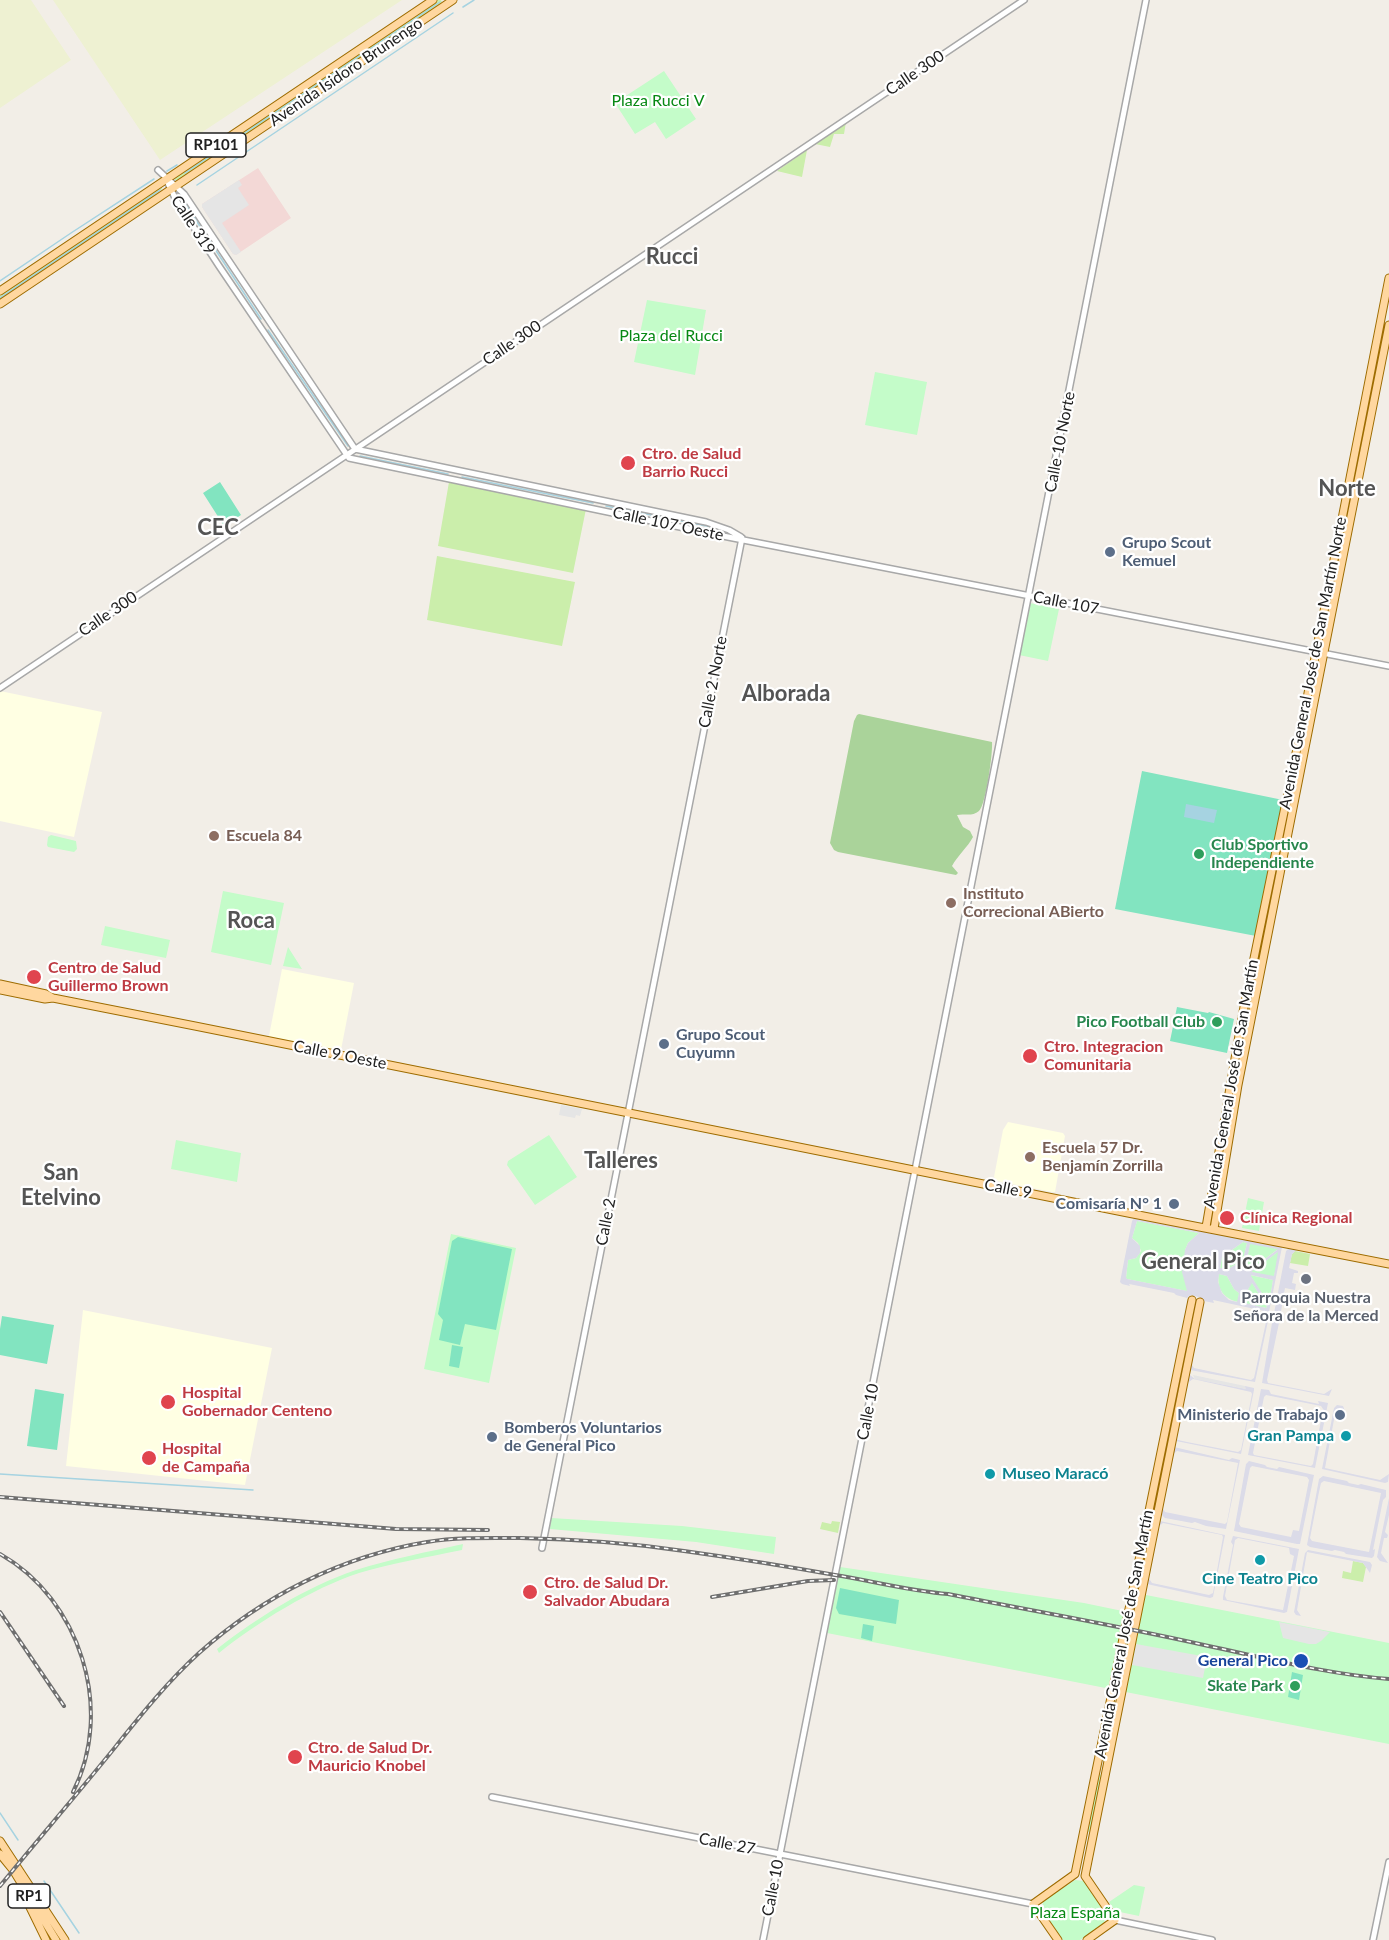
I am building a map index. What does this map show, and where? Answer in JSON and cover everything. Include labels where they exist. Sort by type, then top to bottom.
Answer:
[{"type":"main road","name":"Avenida Isidoro Brunengo","points":[[0,291],[433,0]]},
{"type":"main road","name":"Avenida Isidoro Brunengo","points":[[0,304],[453,0]]},
{"type":"main road","name":"Avenida General José de San Martín Norte","points":[[1257,942],[1389,278]]},
{"type":"main road","name":"Avenida General José de San Martín Norte","points":[[1266,943],[1389,325]]},
{"type":"main road","name":"Avenida General José de San Martín","points":[[1206,1227],[1257,942]]},
{"type":"main road","name":"Avenida General José de San Martín","points":[[1214,1229],[1238,1085],[1266,943]]},
{"type":"main road","name":"Calle 9 Oeste","points":[[0,984],[46,994],[52,998]]},
{"type":"main road","name":"Calle 9 Oeste","points":[[0,990],[45,999],[52,998],[627,1112]]},
{"type":"main road","name":"Calle 9","points":[[627,1112],[1389,1264]]},
{"type":"main road","name":"Avenida General José de San Martín","points":[[1075,1874],[1196,1301],[1085,1876]]},
{"type":"main road","name":"RP1","points":[[0,1841],[65,1940]]},
{"type":"main road","name":"RP1","points":[[0,1854],[9,1863],[56,1940]]},
{"type":"main road","points":[[1058,1940],[1033,1904],[1075,1874],[1085,1876],[1115,1920],[1086,1940]]},
{"type":"main road","points":[[23,1887],[26,1901],[46,1940]]},
{"type":"street","name":"Calle 300","points":[[0,688],[1024,0]]},
{"type":"street","name":"Calle 10 Norte","points":[[971,883],[1146,0]]},
{"type":"street","name":"Calle 319","points":[[158,170],[173,188],[346,455]]},
{"type":"street","name":"Calle 319","points":[[173,188],[184,194],[355,449]]},
{"type":"street","name":"Calle 107 Oeste","points":[[355,449],[706,522],[729,530],[742,538]]},
{"type":"street","name":"Calle 107 Oeste","points":[[346,455],[349,458],[413,472],[742,538]]},
{"type":"street","name":"Calle 107","points":[[742,538],[1389,666]]},
{"type":"street","name":"Calle 2 Norte","points":[[685,825],[742,538]]},
{"type":"street","name":"Calle 2","points":[[542,1548],[685,825]]},
{"type":"street","name":"Calle 10","points":[[763,1940],[971,883]]},
{"type":"street","name":"Calle 27","points":[[492,1797],[1033,1904]]},
{"type":"street","points":[[1373,1940],[1389,1862]]},
{"type":"street","points":[[1115,1920],[1212,1940]]},
{"type":"shaded area","points":[[0,0],[31,0],[71,60],[0,108]]},
{"type":"shaded area","points":[[53,0],[402,0],[160,160]]},
{"type":"shaded area","points":[[258,168],[291,218],[236,255],[233,254],[202,204]]},
{"type":"shaded area","points":[[239,180],[242,185],[238,188],[249,205],[222,223],[241,252],[236,255],[233,254],[202,204]]},
{"type":"shaded area","points":[[0,691],[102,712],[74,837],[0,821]]},
{"type":"shaded area","points":[[282,969],[354,983],[340,1055],[268,1041]]},
{"type":"shaded area","points":[[561,1105],[582,1109],[580,1116],[576,1115],[575,1118],[559,1115]]},
{"type":"shaded area","name":"Escuela 57 Dr. Benjamín Zorrilla","points":[[1008,1122],[1063,1133],[1065,1136],[1055,1192],[997,1181],[994,1177],[1003,1130]]},
{"type":"shaded area","points":[[1135,1217],[1282,1247],[1269,1312],[1213,1300],[1214,1303],[1204,1301],[1202,1298],[1191,1295],[1187,1298],[1174,1293],[1122,1284],[1120,1282],[1132,1221]],"holes":[[[1137,1221],[1199,1233],[1188,1243],[1185,1250],[1182,1272],[1187,1291],[1127,1279],[1128,1260],[1136,1258],[1140,1253],[1140,1246],[1132,1238]],[[1243,1242],[1247,1243],[1243,1260],[1230,1268],[1220,1268],[1222,1257]],[[1250,1244],[1277,1249],[1250,1270],[1245,1269]],[[1278,1252],[1274,1276],[1252,1271]],[[1219,1274],[1227,1276],[1239,1293],[1237,1302],[1229,1300],[1222,1293],[1218,1282]],[[1251,1275],[1273,1280],[1269,1304],[1251,1276]],[[1252,1283],[1267,1307],[1240,1302],[1242,1293],[1247,1291]]]},
{"type":"shaded area","points":[[1289,1248],[1298,1249],[1292,1254],[1289,1268],[1298,1273],[1294,1273],[1292,1283],[1296,1284],[1295,1290],[1285,1288],[1281,1311],[1283,1317],[1274,1313],[1286,1251]]},
{"type":"shaded area","points":[[83,1310],[272,1348],[245,1485],[66,1466]]},
{"type":"shaded area","points":[[1263,1317],[1268,1321],[1255,1382],[1190,1370],[1190,1362],[1194,1368],[1251,1380],[1254,1378],[1266,1322]]},
{"type":"shaded area","points":[[1276,1320],[1282,1321],[1279,1323],[1268,1383],[1324,1394],[1332,1389],[1329,1396],[1262,1383],[1272,1323]]},
{"type":"shaded area","points":[[1190,1375],[1195,1379],[1246,1389],[1245,1386],[1254,1388],[1241,1454],[1176,1441],[1176,1438],[1238,1452],[1241,1450],[1251,1392],[1193,1379],[1186,1384]]},
{"type":"shaded area","points":[[1193,1375],[1245,1386],[1247,1389],[1195,1379]]},
{"type":"shaded area","points":[[1261,1389],[1269,1390],[1271,1394],[1319,1404],[1318,1401],[1328,1403],[1315,1468],[1248,1455]],"holes":[[[1266,1395],[1321,1406],[1323,1409],[1311,1466],[1254,1455]]]},
{"type":"shaded area","points":[[1337,1405],[1343,1406],[1345,1411],[1336,1409],[1325,1468],[1380,1480],[1389,1474],[1388,1482],[1322,1469],[1334,1408]]},
{"type":"shaded area","points":[[1174,1447],[1229,1460],[1232,1458],[1240,1460],[1226,1529],[1165,1518],[1162,1515],[1162,1507],[1165,1512],[1225,1524],[1238,1463],[1177,1451],[1172,1455]]},
{"type":"shaded area","points":[[1249,1461],[1267,1467],[1277,1469],[1279,1467],[1314,1475],[1300,1544],[1234,1531],[1246,1464]],"holes":[[[1252,1466],[1307,1477],[1309,1480],[1299,1531],[1293,1530],[1291,1537],[1241,1527],[1239,1524]]]},
{"type":"shaded area","points":[[1323,1476],[1386,1490],[1372,1558],[1307,1545],[1319,1479]],"holes":[[[1324,1481],[1381,1493],[1369,1552],[1312,1541],[1310,1538],[1321,1483]]]},
{"type":"shaded area","points":[[1389,1498],[1389,1515],[1385,1532],[1388,1535],[1384,1538],[1381,1553],[1388,1563],[1380,1561],[1377,1557]]},
{"type":"shaded area","points":[[1160,1521],[1225,1535],[1213,1597],[1147,1584],[1148,1577],[1152,1583],[1209,1595],[1213,1593],[1222,1535],[1163,1523],[1158,1527]]},
{"type":"shaded area","points":[[1233,1536],[1299,1549],[1287,1612],[1223,1600],[1233,1545],[1231,1542]],"holes":[[[1238,1538],[1289,1548],[1290,1554],[1294,1556],[1283,1610],[1227,1600],[1225,1596],[1235,1540]]]},
{"type":"shaded area","points":[[1308,1550],[1370,1562],[1372,1565],[1370,1573],[1363,1563],[1307,1552],[1297,1610],[1301,1616],[1294,1612],[1305,1553]]},
{"type":"shaded area","points":[[1279,1622],[1330,1632],[1316,1644],[1309,1644],[1283,1638]]},
{"type":"shaded area","points":[[1136,1644],[1207,1657],[1203,1678],[1132,1665]]},
{"type":"green space","points":[[436,0],[442,2],[426,15],[179,181],[175,180],[175,177],[197,160]]},
{"type":"green space","name":"Plaza Rucci V","points":[[664,71],[696,119],[666,139],[655,122],[635,134],[615,103]]},
{"type":"green space","points":[[846,122],[844,134],[834,134],[830,147],[815,144]]},
{"type":"green space","points":[[807,150],[802,177],[777,171]]},
{"type":"green space","points":[[162,186],[162,189],[141,206],[0,301],[0,293]]},
{"type":"green space","name":"Plaza del Rucci","points":[[647,300],[706,310],[695,375],[634,362]]},
{"type":"green space","points":[[875,372],[927,382],[917,435],[865,425]]},
{"type":"green space","points":[[220,482],[241,515],[224,526],[203,493]]},
{"type":"green space","points":[[449,482],[586,509],[573,573],[438,546]]},
{"type":"green space","points":[[437,556],[575,582],[562,646],[427,620]]},
{"type":"green space","points":[[1030,603],[1059,609],[1048,661],[1019,655]]},
{"type":"green space","points":[[859,714],[992,742],[989,778],[982,807],[974,814],[957,815],[963,827],[970,831],[973,837],[952,866],[958,873],[956,875],[834,850],[830,843],[854,721]]},
{"type":"green space","name":"Club Sportivo Independiente","points":[[1142,771],[1283,800],[1256,936],[1115,909]]},
{"type":"green space","points":[[51,835],[76,841],[77,849],[74,852],[48,847],[48,837]]},
{"type":"green space","points":[[223,891],[284,903],[271,965],[211,952]]},
{"type":"green space","points":[[105,926],[170,940],[166,958],[101,945]]},
{"type":"green space","points":[[288,947],[302,969],[283,966]]},
{"type":"green space","points":[[1177,1007],[1234,1019],[1227,1053],[1170,1041]]},
{"type":"green space","points":[[549,1135],[577,1177],[535,1205],[507,1165],[508,1161]]},
{"type":"green space","points":[[176,1140],[241,1153],[237,1182],[171,1169]]},
{"type":"green space","points":[[1248,1198],[1264,1202],[1259,1231],[1242,1228]]},
{"type":"green space","points":[[1137,1221],[1199,1233],[1188,1243],[1185,1250],[1187,1291],[1126,1278],[1128,1260],[1136,1258],[1141,1251],[1138,1243],[1132,1238]]},
{"type":"green space","points":[[451,1234],[516,1248],[489,1383],[424,1369]]},
{"type":"green space","points":[[458,1237],[512,1249],[496,1330],[465,1324],[460,1345],[439,1340],[443,1320],[438,1314],[452,1241]]},
{"type":"green space","points":[[1243,1242],[1247,1243],[1243,1260],[1228,1269],[1220,1269],[1222,1257]]},
{"type":"green space","points":[[1250,1243],[1278,1249],[1250,1270],[1245,1269]]},
{"type":"green space","points":[[1279,1251],[1274,1277],[1251,1272]]},
{"type":"green space","points":[[1295,1251],[1310,1254],[1308,1266],[1290,1263]]},
{"type":"green space","points":[[1219,1274],[1227,1276],[1239,1293],[1238,1302],[1225,1296],[1222,1292],[1218,1279]]},
{"type":"green space","points":[[1250,1275],[1273,1280],[1269,1305]]},
{"type":"green space","points":[[1251,1281],[1266,1308],[1240,1302],[1242,1293],[1248,1290]]},
{"type":"green space","points":[[2,1316],[54,1325],[47,1364],[0,1355]]},
{"type":"green space","points":[[452,1345],[463,1347],[459,1368],[449,1366]]},
{"type":"green space","points":[[35,1389],[64,1394],[57,1450],[27,1446]]},
{"type":"green space","points":[[551,1518],[682,1526],[776,1537],[774,1554],[696,1542],[550,1529]]},
{"type":"green space","points":[[832,1521],[840,1522],[838,1533],[820,1529],[822,1522],[831,1524]]},
{"type":"green space","points":[[1149,1524],[1152,1524],[1140,1582],[1138,1581]]},
{"type":"green space","points":[[463,1544],[462,1550],[384,1566],[341,1580],[286,1607],[219,1653],[217,1649],[283,1604],[337,1577],[382,1562]]},
{"type":"green space","points":[[1353,1561],[1363,1563],[1366,1567],[1363,1582],[1342,1578],[1343,1571],[1351,1573]]},
{"type":"green space","points":[[840,1567],[1084,1603],[1137,1614],[1141,1594],[1389,1643],[1389,1744],[827,1633]]},
{"type":"green space","points":[[840,1588],[899,1600],[896,1624],[839,1614],[836,1608]]},
{"type":"green space","points":[[863,1624],[874,1626],[872,1641],[861,1638]]},
{"type":"green space","name":"Skate Park","points":[[1292,1672],[1303,1675],[1299,1700],[1288,1697]]},
{"type":"green space","points":[[1115,1703],[1106,1760],[1103,1761],[1113,1704]]},
{"type":"green space","points":[[1098,1775],[1102,1777],[1091,1831],[1088,1832]]},
{"type":"green space","name":"Plaza España","points":[[1075,1880],[1084,1881],[1106,1914],[1104,1924],[1080,1940],[1063,1940],[1042,1910],[1043,1901]]},
{"type":"green space","points":[[1134,1885],[1145,1887],[1139,1916],[1115,1911],[1109,1902]]},
{"type":"water","points":[[1186,804],[1217,810],[1214,823],[1184,817]]},
{"type":"waterway","points":[[463,7],[474,0]]},
{"type":"waterway","points":[[185,173],[440,2]]},
{"type":"waterway","points":[[197,185],[453,13]]},
{"type":"waterway","points":[[167,171],[177,165]]},
{"type":"waterway","points":[[0,281],[154,179]]},
{"type":"waterway","points":[[0,298],[160,190]]},
{"type":"waterway","points":[[184,202],[261,319]]},
{"type":"waterway","points":[[268,330],[348,446]]},
{"type":"waterway","points":[[360,456],[448,474]]},
{"type":"waterway","points":[[462,477],[593,503]]},
{"type":"waterway","points":[[606,506],[711,527]]},
{"type":"waterway","points":[[0,1474],[253,1490]]},
{"type":"waterway","points":[[0,1813],[18,1840]]},
{"type":"waterway","points":[[44,1881],[79,1933]]},
{"type":"railway","points":[[0,1497],[396,1529],[488,1530]]},
{"type":"railway","points":[[0,1886],[163,1690],[199,1653],[224,1632],[277,1597],[334,1568],[395,1548],[427,1542],[474,1538],[561,1539],[664,1548],[948,1594],[1141,1631],[1319,1669],[1389,1679]]},
{"type":"railway","points":[[0,1554],[28,1574],[51,1598],[69,1627],[82,1659],[89,1692],[91,1726],[85,1760],[73,1792]]},
{"type":"railway","points":[[712,1597],[808,1581],[834,1580]]},
{"type":"railway","points":[[0,1612],[64,1706]]},
{"type":"place","name":"Ctro. de Salud Barrio Rucci","points":[[628,463]]},
{"type":"place","name":"Grupo Scout Kemuel","points":[[1110,552]]},
{"type":"place","name":"Escuela 84","points":[[214,836]]},
{"type":"place","name":"Club Sportivo Independiente","points":[[1199,854]]},
{"type":"place","name":"Instituto Correcional ABierto","points":[[951,903]]},
{"type":"place","name":"Centro de Salud Guillermo Brown","points":[[34,977]]},
{"type":"place","name":"Pico Football Club","points":[[1217,1022]]},
{"type":"place","name":"Grupo Scout Cuyumn","points":[[664,1044]]},
{"type":"place","name":"Ctro. Integracion Comunitaria","points":[[1030,1056]]},
{"type":"place","name":"Escuela 57 Dr. Benjamín Zorrilla","points":[[1030,1157]]},
{"type":"place","name":"Comisaría N° 1","points":[[1174,1204]]},
{"type":"place","name":"Clínica Regional","points":[[1227,1218]]},
{"type":"place","name":"Parroquia Nuestra Señora de la Merced","points":[[1306,1279]]},
{"type":"place","name":"Hospital Gobernador Centeno","points":[[168,1402]]},
{"type":"place","name":"Ministerio de Trabajo","points":[[1340,1415]]},
{"type":"place","name":"Gran Pampa","points":[[1346,1436]]},
{"type":"place","name":"Bomberos Voluntarios de General Pico","points":[[492,1437]]},
{"type":"place","name":"Hospital de Campaña","points":[[149,1458]]},
{"type":"place","name":"Museo Maracó","points":[[990,1474]]},
{"type":"place","name":"Cine Teatro Pico","points":[[1260,1560]]},
{"type":"place","name":"Ctro. de Salud Dr. Salvador Abudara","points":[[530,1592]]},
{"type":"place","name":"General Pico","points":[[1301,1661]]},
{"type":"place","name":"Skate Park","points":[[1295,1686]]},
{"type":"place","name":"Ctro. de Salud Dr. Mauricio Knobel","points":[[295,1757]]},
{"type":"district","name":"Rucci","points":[[672,257]]},
{"type":"district","name":"Norte","points":[[1347,489]]},
{"type":"district","name":"CEC","points":[[218,528]]},
{"type":"district","name":"Alborada","points":[[786,694]]},
{"type":"district","name":"Roca","points":[[251,921]]},
{"type":"district","name":"Talleres","points":[[621,1161]]},
{"type":"district","name":"San Etelvino","points":[[61,1186]]},
{"type":"district","name":"General Pico","points":[[1203,1262]]}]
